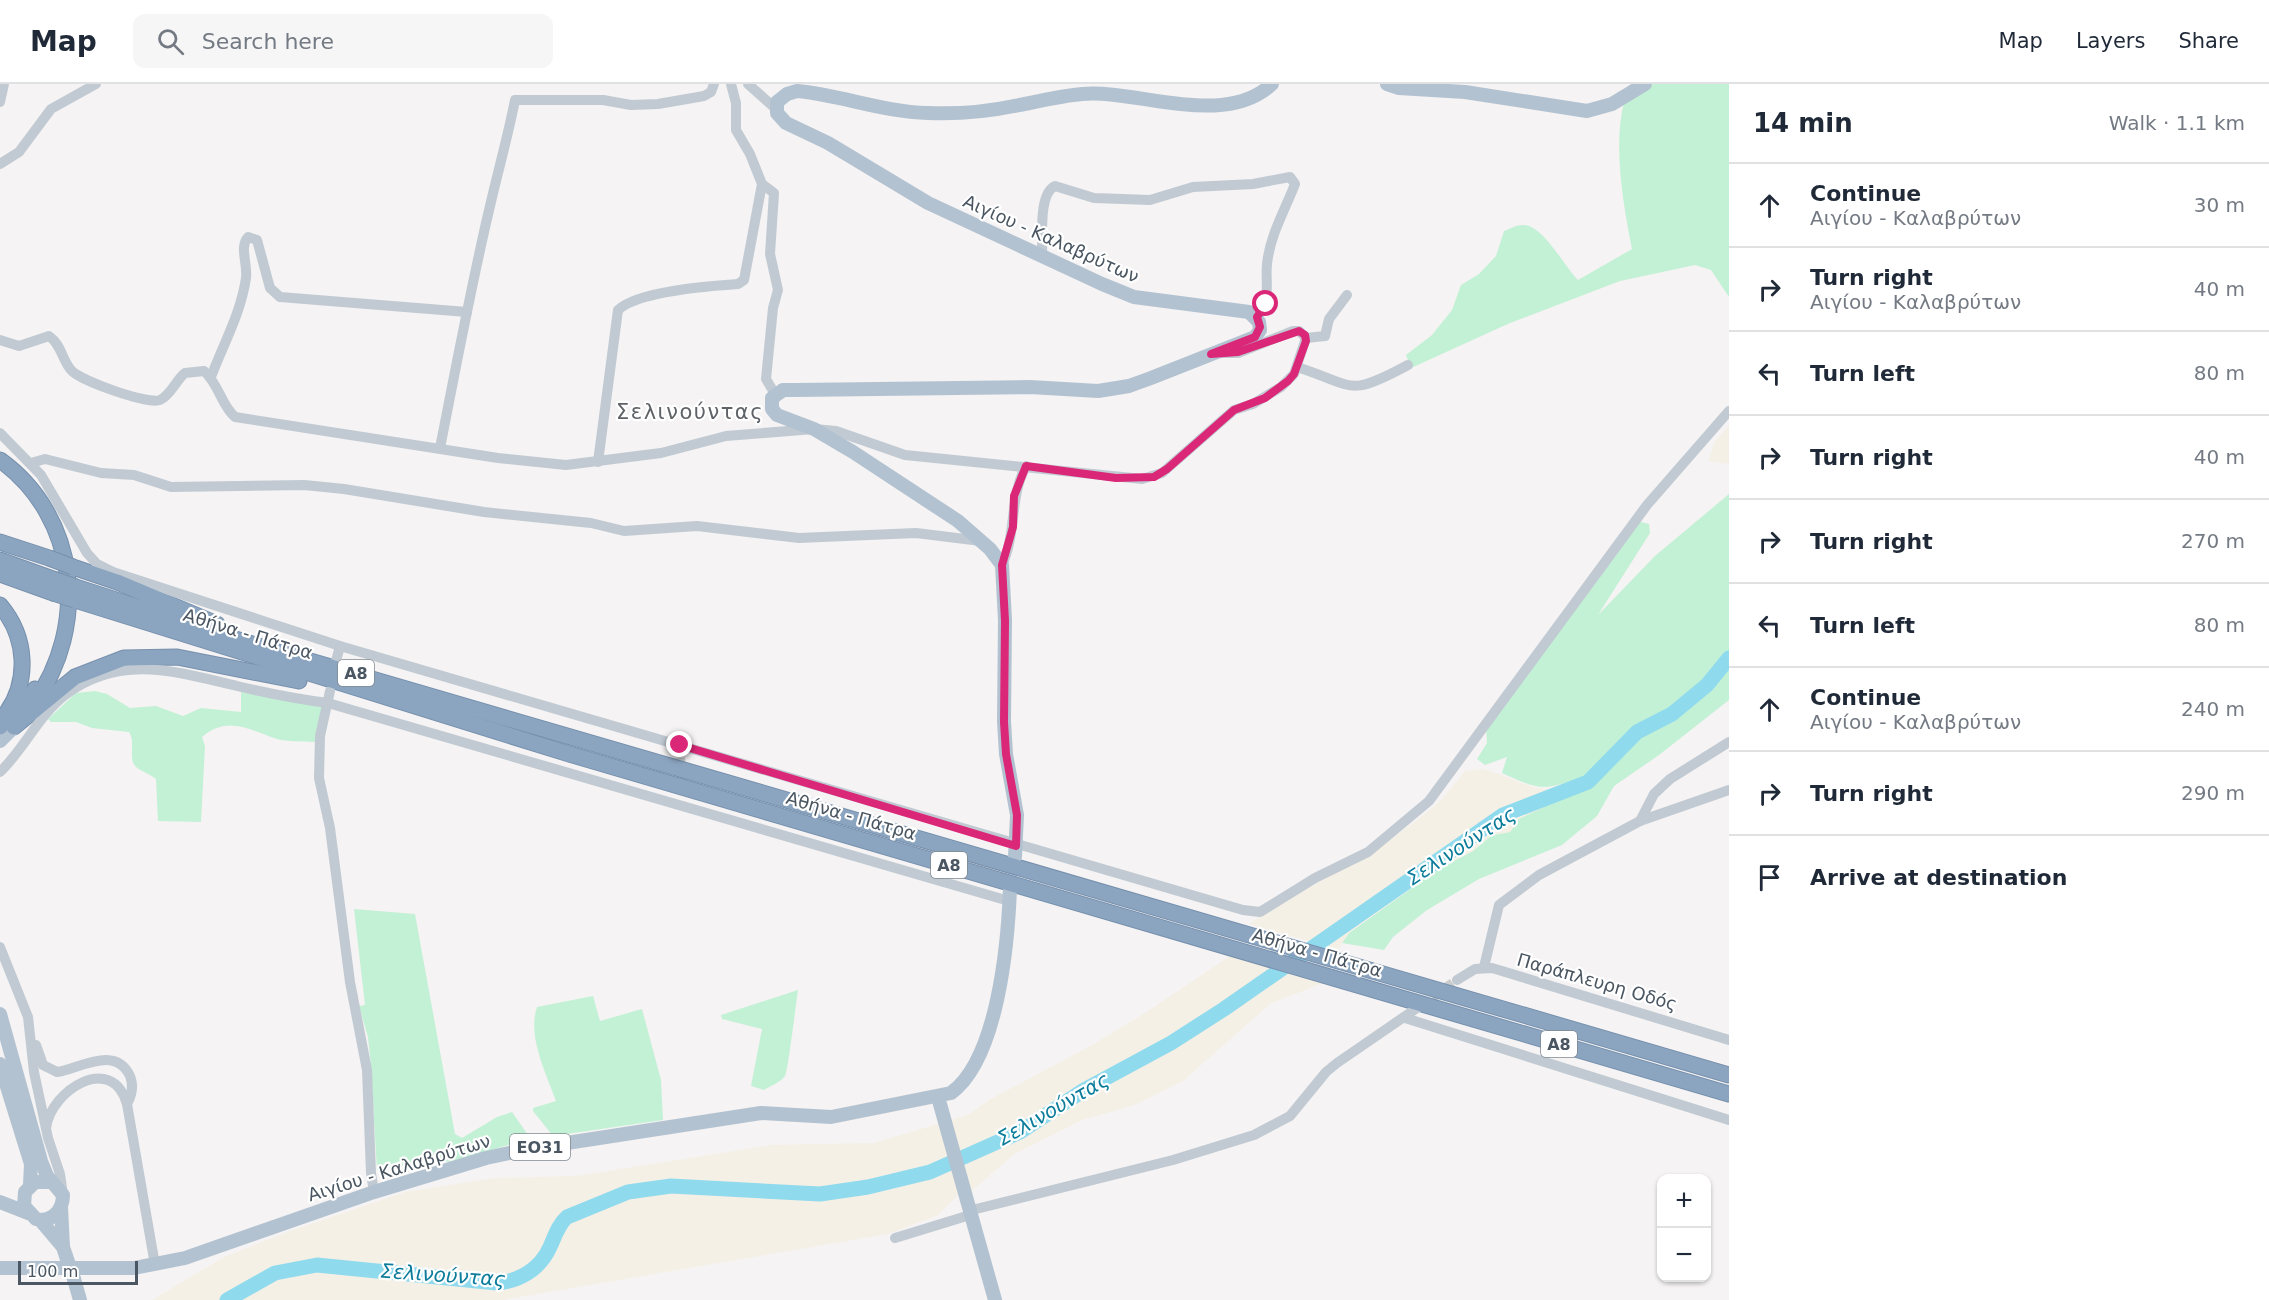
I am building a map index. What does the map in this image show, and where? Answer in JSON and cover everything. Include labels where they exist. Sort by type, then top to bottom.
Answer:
[{"type":"highway","points":[[0,460],[32,490],[52,521],[64,556],[70,593],[67,632],[54,670],[41,693],[5,726]]},
{"type":"highway","points":[[0,468],[26,494],[49,532],[59,566],[63,604],[58,637],[46,669],[29,698],[5,726]]},
{"type":"highway","points":[[0,542],[74,567],[216,623],[245,642]]},
{"type":"highway","name":"Αθήνα - Πάτρα","points":[[0,560],[53,586]]},
{"type":"highway","name":"Αθήνα - Πάτρα","points":[[0,574],[53,586],[1729,1075]]},
{"type":"highway","name":"Αθήνα - Πάτρα","points":[[76,593],[369,692],[1729,1094]]},
{"type":"highway","points":[[0,605],[17,632],[23,666],[15,700],[5,726]]},
{"type":"highway","points":[[5,726],[75,677],[107,662],[142,656],[177,657],[280,676],[333,690],[369,692]]},
{"type":"main road","points":[[776,109],[781,97],[797,91],[879,108],[927,113],[995,110],[1072,95],[1098,93],[1162,103],[1217,104],[1254,97],[1272,84]]},
{"type":"main road","points":[[1387,84],[1409,89],[1465,92],[1587,111],[1612,104],[1646,84]]},
{"type":"main road","name":"Αιγίου - Καλαβρύτων","points":[[776,109],[786,123],[828,143],[913,195],[1134,297],[1249,312],[1257,317]]},
{"type":"main road","points":[[1015,852],[1017,815],[1006,754],[1004,722],[1005,621],[1002,565],[981,541],[958,521],[814,429],[777,415],[772,409],[772,398],[775,394],[797,390],[972,388],[1098,391],[1129,386],[1255,337],[1260,327],[1257,317]]},
{"type":"main road","points":[[0,741],[5,726]]},
{"type":"main road","name":"Αιγίου - Καλαβρύτων","points":[[0,1268],[112,1269],[155,1265],[185,1258],[374,1192],[486,1158],[528,1149],[761,1113],[831,1117],[938,1097],[956,1090],[981,1053],[992,1025],[997,1010],[1010,894]]},
{"type":"main road","points":[[0,1014],[39,1153],[62,1201],[64,1251],[80,1300]]},
{"type":"main road","points":[[0,1064],[31,1164],[24,1206],[28,1213]]},
{"type":"main road","points":[[938,1097],[995,1300]]},
{"type":"main road","points":[[0,1202],[40,1180],[52,1182]]},
{"type":"main road","points":[[41,1221],[49,1219],[62,1201]]},
{"type":"main road","points":[[0,1202],[41,1221],[64,1251]]},
{"type":"street","points":[[0,102],[4,84]]},
{"type":"street","points":[[0,164],[19,152],[51,109],[96,84]]},
{"type":"street","points":[[440,448],[466,312],[490,204],[505,155],[515,100],[603,100],[631,105],[658,104],[704,96],[711,92],[714,84]]},
{"type":"street","points":[[731,84],[736,103],[736,130],[750,154],[762,184],[774,193],[770,254],[778,290],[773,308],[766,379],[775,394]]},
{"type":"street","points":[[748,84],[776,109]]},
{"type":"street","points":[[1042,255],[1044,199],[1048,189],[1055,186],[1101,199],[1150,200],[1192,187],[1252,184],[1290,177],[1295,184],[1270,244],[1266,304],[1257,317]]},
{"type":"street","points":[[598,462],[618,310],[629,304],[682,288],[742,283],[762,184]]},
{"type":"street","points":[[211,377],[234,323],[244,288],[246,273],[244,244],[248,237],[256,240],[270,288],[280,297],[466,312]]},
{"type":"street","points":[[1306,338],[1325,336],[1329,319],[1347,295]]},
{"type":"street","points":[[1211,354],[1238,352],[1293,332],[1299,331],[1306,338]]},
{"type":"street","points":[[0,340],[19,346],[49,336],[54,340],[69,367],[77,375],[151,401],[161,400],[185,373],[204,372],[211,377],[230,413],[235,417],[537,463],[570,465],[598,462],[661,453],[726,436],[814,429],[836,431],[905,455],[1026,466],[1116,478],[1154,477],[1167,469],[1234,410],[1253,404],[1281,387],[1297,367],[1306,338]]},
{"type":"street","points":[[1297,367],[1347,387],[1359,387],[1408,365]]},
{"type":"street","points":[[0,433],[31,463],[52,492],[79,543],[97,564],[113,572],[340,645],[680,745],[1015,852],[1243,910],[1260,912],[1315,878],[1368,852],[1429,801],[1647,505],[1729,411]]},
{"type":"street","points":[[31,463],[45,459],[101,473],[134,476],[171,487],[201,484],[304,485],[344,489],[484,512],[591,523],[624,531],[697,526],[800,538],[916,533],[981,541]]},
{"type":"street","points":[[1002,565],[1013,527],[1014,496],[1026,466]]},
{"type":"street","points":[[336,661],[340,645]]},
{"type":"street","points":[[0,772],[18,754],[40,720],[66,695],[96,678],[123,671],[171,670],[248,689],[328,703],[683,806],[1010,894]]},
{"type":"street","points":[[330,691],[320,736],[319,778],[330,828],[350,982],[367,1070],[371,1173],[374,1192]]},
{"type":"street","points":[[1640,821],[1654,794],[1670,779],[1729,742]]},
{"type":"street","points":[[680,745],[681,758]]},
{"type":"street","points":[[1457,980],[1475,969],[1485,967],[1499,905],[1539,875],[1640,821],[1729,790]]},
{"type":"street","points":[[683,791],[683,806]]},
{"type":"street","points":[[0,947],[28,1017],[43,1065],[57,1072],[95,1060],[114,1062],[126,1070],[130,1077],[132,1094],[127,1104]]},
{"type":"street","name":"Παράπλευρη Οδός","points":[[1485,967],[1634,1009],[1729,1040]]},
{"type":"street","points":[[896,1238],[969,1213],[1173,1160],[1254,1136],[1290,1116],[1326,1072],[1417,1008]]},
{"type":"street","points":[[28,1017],[34,1072],[46,1128],[60,1174],[62,1201]]},
{"type":"street","points":[[1405,1018],[1729,1120]]},
{"type":"street","points":[[46,1128],[53,1106],[75,1087],[91,1079],[100,1078],[115,1083],[120,1088],[127,1104],[155,1265]]},
{"type":"green space","points":[[1653,84],[1729,84],[1729,297],[1711,270],[1695,265],[1620,281],[1510,323],[1411,368],[1406,355],[1432,335],[1452,310],[1461,285],[1479,274],[1496,256],[1504,231],[1515,226],[1530,226],[1545,238],[1578,280],[1632,249],[1620,175],[1621,119],[1624,102]]},
{"type":"green space","points":[[1729,494],[1729,700],[1659,755],[1614,786],[1597,816],[1562,845],[1479,879],[1427,910],[1393,937],[1384,950],[1342,943],[1349,933],[1440,868],[1473,851],[1492,835],[1510,832],[1518,819],[1584,788],[1581,778],[1549,787],[1525,783],[1502,773],[1507,757],[1485,765],[1477,759],[1487,743],[1486,728],[1636,524],[1641,522],[1649,524],[1650,533],[1598,615],[1655,556]]},
{"type":"green space","points":[[95,691],[107,694],[130,708],[156,706],[183,716],[201,708],[241,712],[241,692],[325,705],[315,742],[281,740],[239,726],[212,730],[202,737],[205,746],[201,822],[158,821],[156,779],[135,766],[129,732],[92,728],[76,722],[51,722],[48,719],[76,693]]},
{"type":"green space","points":[[354,909],[415,914],[455,1134],[462,1138],[497,1117],[512,1112],[528,1135],[518,1142],[451,1162],[435,1160],[377,1170],[368,1037],[359,1006],[365,1005]]},
{"type":"green space","points":[[798,990],[785,1076],[764,1090],[751,1086],[762,1029],[722,1019],[721,1015]]},
{"type":"green space","points":[[593,996],[600,1021],[642,1009],[661,1080],[663,1120],[553,1136],[533,1111],[533,1108],[556,1101],[536,1042],[534,1030],[537,1007]]},
{"type":"sand","points":[[1729,426],[1729,464],[1709,461],[1714,443]]},
{"type":"sand","points":[[1482,769],[1545,789],[1581,778],[1584,788],[1519,819],[1510,832],[1492,835],[1473,851],[1440,868],[1349,933],[1338,949],[1249,924],[1410,826],[1440,801],[1465,771]]},
{"type":"sand","points":[[1233,954],[1329,981],[1271,1003],[1183,1081],[1135,1105],[1082,1120],[1016,1153],[970,1192],[958,1195],[938,1215],[888,1234],[502,1300],[152,1300],[224,1257],[288,1232],[405,1192],[495,1178],[577,1176],[772,1145],[874,1143],[968,1115],[991,1099],[1094,1044]]},
{"type":"waterway","name":"Σελινούντας","points":[[227,1300],[275,1273],[317,1265],[497,1283],[514,1280],[541,1262],[559,1227],[567,1217],[628,1192],[671,1186],[820,1194],[868,1187],[930,1172],[1020,1132],[1084,1090],[1171,1043],[1224,1009],[1503,815],[1588,782],[1637,732],[1672,714],[1707,685],[1729,658]]},
{"type":"tunnel","points":[[680,758],[683,791]]},
{"type":"tunnel","points":[[1420,1006],[1457,980]]},
{"type":"district","name":"Σελινούντας","points":[[690,412]]},
{"type":"route","points":[[680,745],[837,790],[1016,846],[1017,815],[1006,754],[1004,722],[1005,621],[1002,565],[1013,527],[1014,496],[1019,478],[1026,466],[1116,478],[1142,479],[1162,473],[1234,410],[1240,410],[1265,398],[1294,374],[1306,341],[1305,335],[1299,331],[1238,352],[1211,354],[1255,337],[1260,327],[1257,317],[1262,313],[1266,304]]}]
